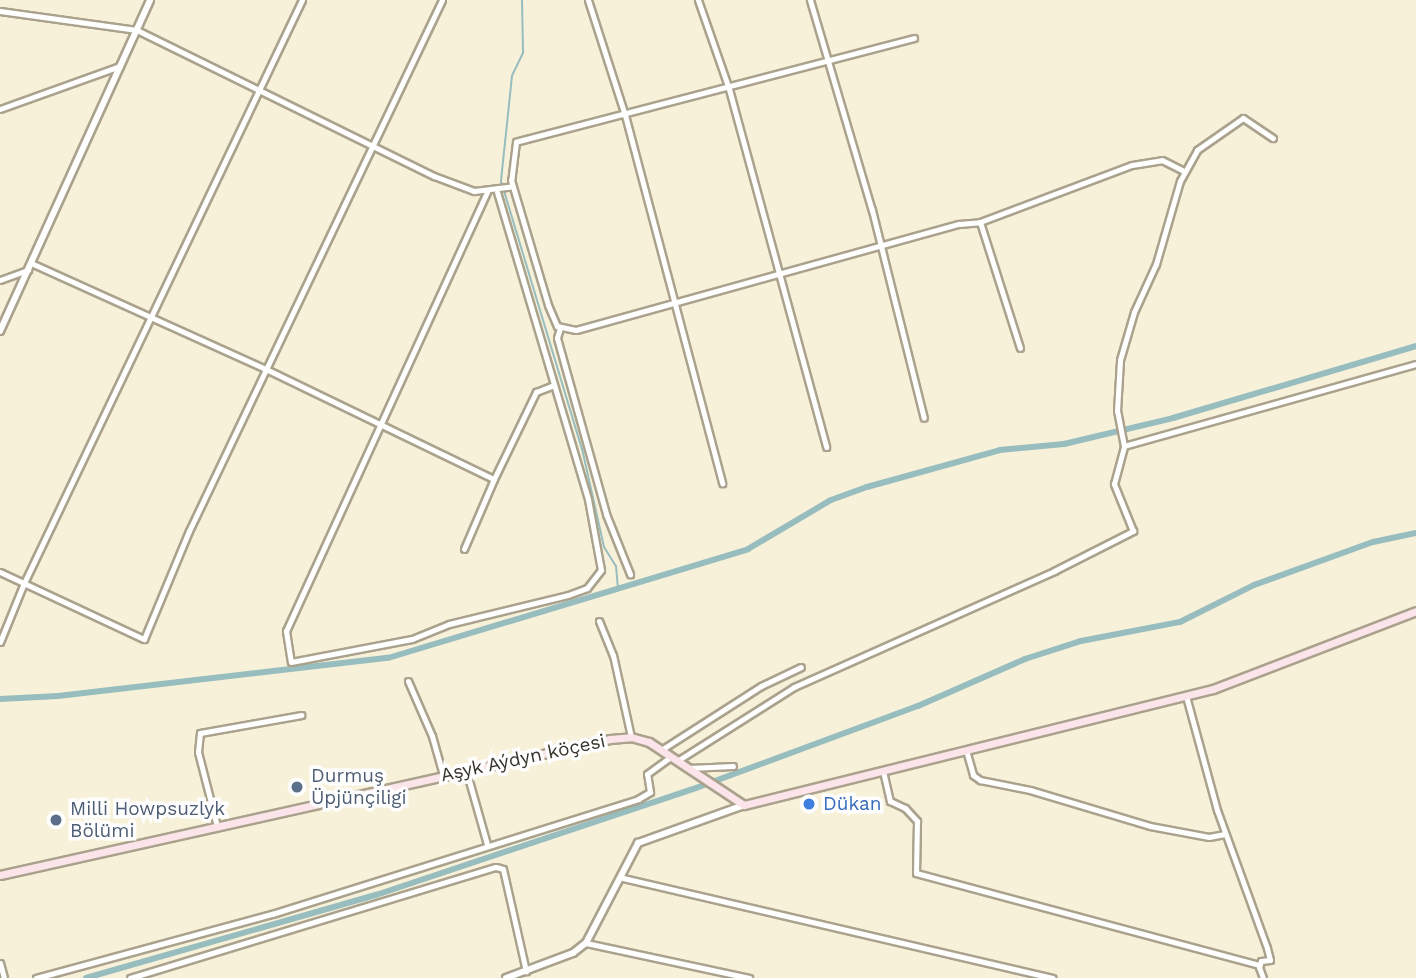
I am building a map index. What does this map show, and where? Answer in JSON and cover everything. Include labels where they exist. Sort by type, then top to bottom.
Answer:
[{"type":"main road","points":[[744,805],[1186,696],[1416,611]]},
{"type":"main road","name":"Aşyk Aýdyn köçesi","points":[[0,875],[443,775],[631,737],[661,750],[720,792],[744,805]]},
{"type":"street","points":[[0,331],[150,0]]},
{"type":"street","points":[[0,642],[24,583],[302,0]]},
{"type":"street","points":[[0,572],[145,639],[189,531],[442,0]]},
{"type":"street","points":[[588,0],[625,115],[722,483]]},
{"type":"street","points":[[698,0],[729,89],[825,447]]},
{"type":"street","points":[[810,0],[872,210],[878,247],[924,418]]},
{"type":"street","points":[[0,11],[137,30],[435,176],[474,191],[498,192],[511,187]]},
{"type":"street","points":[[630,574],[606,514],[557,338],[560,328],[534,264],[511,187],[511,160],[516,142],[729,89],[914,38]]},
{"type":"street","points":[[0,109],[120,66]]},
{"type":"street","points":[[36,978],[367,886],[487,844],[638,799],[650,792],[647,775],[794,687],[1133,531],[1114,484],[1124,446],[1119,434],[1119,360],[1133,312],[1156,264],[1182,170],[1206,142],[1243,118],[1273,138]]},
{"type":"street","points":[[560,328],[576,330],[777,274],[980,222],[1132,165],[1158,159],[1182,170]]},
{"type":"street","points":[[487,192],[286,631],[290,662],[412,639],[449,624],[568,595],[593,583],[603,564],[498,192]]},
{"type":"street","points":[[980,222],[1020,348]]},
{"type":"street","points":[[0,280],[29,267],[266,369],[494,479]]},
{"type":"street","points":[[1124,446],[1416,364]]},
{"type":"street","points":[[464,549],[536,392],[554,385]]},
{"type":"street","points":[[599,621],[613,655],[631,737]]},
{"type":"street","points":[[661,750],[761,685],[801,667]]},
{"type":"street","points":[[408,681],[432,736],[443,775]]},
{"type":"street","points":[[883,771],[890,801],[917,821],[916,873],[1259,965],[1270,960],[1267,948],[1225,834],[1192,731],[1186,696]]},
{"type":"street","points":[[217,826],[198,752],[200,733],[300,715]]},
{"type":"street","points":[[966,750],[973,775],[980,780],[1030,790],[1150,826],[1209,837],[1225,834]]},
{"type":"street","points":[[689,771],[733,766]]},
{"type":"street","points":[[466,770],[487,844]]},
{"type":"street","points":[[506,978],[573,953],[586,943],[623,878],[635,848],[647,836],[744,805]]},
{"type":"street","points":[[130,978],[496,867],[503,869],[526,971]]},
{"type":"street","points":[[623,878],[1004,969],[1052,978]]},
{"type":"street","points":[[586,943],[749,978]]},
{"type":"street","points":[[0,963],[5,978]]},
{"type":"street","points":[[1259,965],[1263,978]]},
{"type":"street","points":[[161,969],[164,978]]},
{"type":"street","points":[[1001,978],[1004,969]]},
{"type":"waterway","points":[[522,0],[523,53],[512,76],[501,181],[583,453],[604,547],[616,566],[618,589]]},
{"type":"waterway","points":[[0,699],[58,696],[388,658],[748,549],[831,500],[867,487],[1000,450],[1064,444],[1173,418],[1416,346]]},
{"type":"waterway","points":[[86,978],[376,895],[696,788],[918,706],[1025,659],[1081,641],[1180,622],[1254,585],[1373,542],[1416,533]]},
{"type":"place","name":"Durmuş Üpjünçiligi","points":[[297,787]]},
{"type":"place","name":"Dükan","points":[[809,804]]},
{"type":"place","name":"Milli Howpsuzlyk Bölümi","points":[[56,820]]}]
